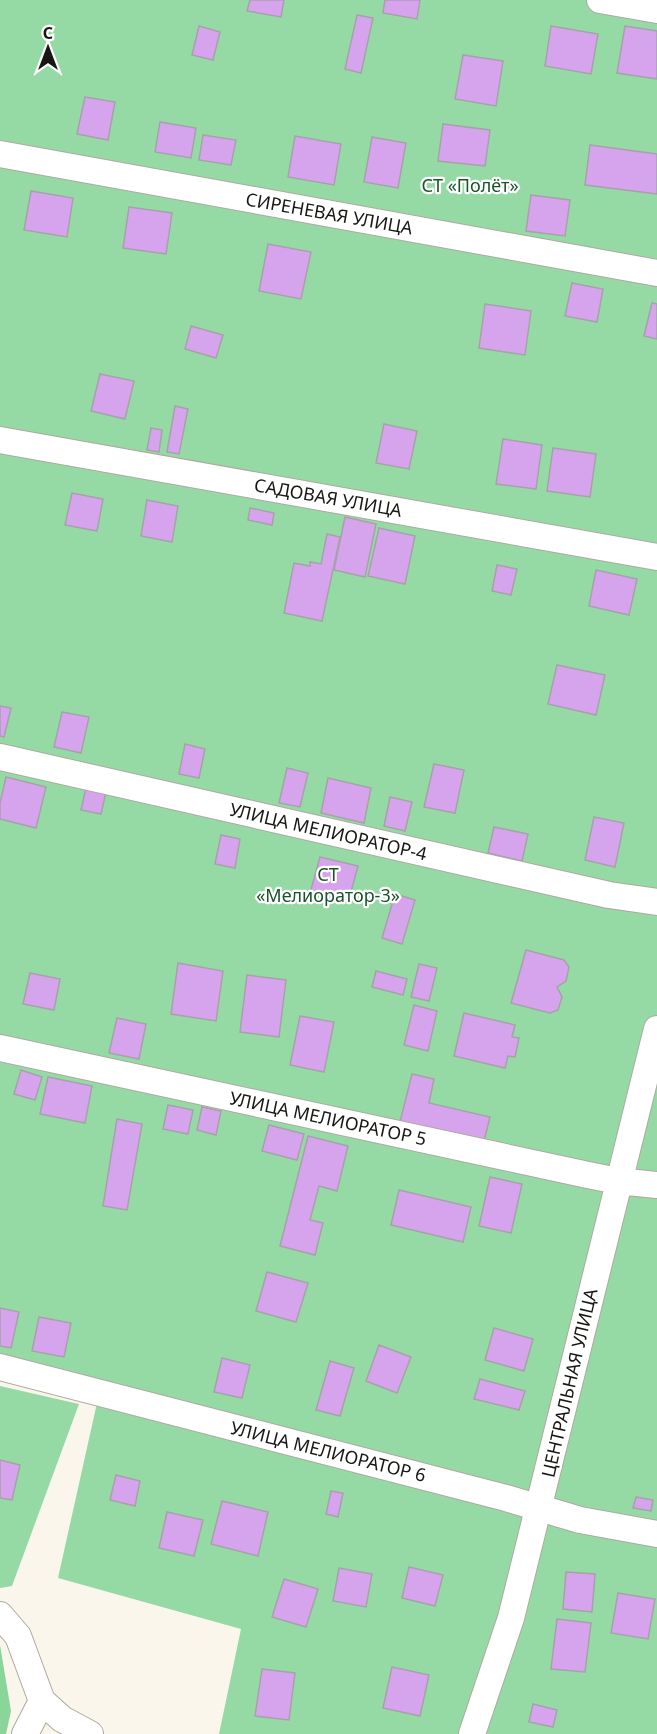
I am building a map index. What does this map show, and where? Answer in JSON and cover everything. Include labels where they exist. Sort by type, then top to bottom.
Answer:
[{"type":"street","points":[[600,0],[657,10]]},
{"type":"street","name":"СИРЕНЕВАЯ УЛИЦА","points":[[0,154],[657,273]]},
{"type":"street","name":"САДОВАЯ УЛИЦА","points":[[0,440],[657,557]]},
{"type":"street","name":"УЛИЦА МЕЛИОРАТОР-4","points":[[0,757],[609,895],[657,902]]},
{"type":"street","name":"ЦЕНТРАЛЬНАЯ УЛИЦА","points":[[472,1734],[512,1618],[657,1029]]},
{"type":"street","name":"УЛИЦА МЕЛИОРАТОР 5","points":[[0,1048],[618,1181],[657,1185]]},
{"type":"street","name":"УЛИЦА МЕЛИОРАТОР 6","points":[[0,1367],[580,1520],[657,1534]]},
{"type":"street","points":[[0,1615],[18,1636],[42,1701],[62,1719],[90,1734]]},
{"type":"street","points":[[25,1734],[42,1701]]},
{"type":"green space","name":"СТ «Мелиоратор-3»","points":[[0,0],[657,0],[657,1734],[219,1734],[241,1629],[58,1578],[101,1385],[0,1363]]},
{"type":"green space","points":[[0,1386],[79,1404],[12,1586],[0,1588]]},
{"type":"green space","points":[[0,1645],[11,1711],[6,1734],[0,1734]]},
{"type":"building","points":[[250,0],[284,0],[281,17],[247,11]]},
{"type":"building","points":[[385,0],[420,0],[417,19],[383,13]]},
{"type":"building","points":[[357,15],[373,18],[361,73],[345,69]]},
{"type":"building","points":[[199,26],[220,32],[213,60],[192,55]]},
{"type":"building","points":[[551,26],[598,34],[591,74],[545,66]]},
{"type":"building","points":[[625,26],[657,31],[657,79],[617,73]]},
{"type":"building","points":[[463,55],[503,61],[496,106],[455,99]]},
{"type":"building","points":[[85,97],[115,102],[108,140],[77,134]]},
{"type":"building","points":[[160,122],[196,128],[191,158],[155,152]]},
{"type":"building","points":[[443,124],[490,130],[485,166],[438,161]]},
{"type":"building","points":[[203,135],[236,140],[231,165],[199,160]]},
{"type":"building","points":[[295,136],[341,144],[334,185],[288,177]]},
{"type":"building","points":[[372,137],[406,143],[398,188],[364,182]]},
{"type":"building","points":[[590,145],[657,154],[657,194],[585,185]]},
{"type":"building","points":[[31,191],[73,198],[67,237],[24,230]]},
{"type":"building","points":[[531,195],[570,200],[565,236],[526,231]]},
{"type":"building","points":[[129,207],[172,213],[166,254],[123,248]]},
{"type":"building","points":[[268,244],[311,252],[301,299],[259,291]]},
{"type":"building","points":[[572,283],[603,289],[597,322],[565,316]]},
{"type":"building","points":[[652,303],[657,304],[657,339],[644,336]]},
{"type":"building","points":[[485,304],[531,311],[525,355],[479,348]]},
{"type":"building","points":[[191,326],[223,335],[216,358],[185,349]]},
{"type":"building","points":[[100,374],[134,381],[125,419],[91,411]]},
{"type":"building","points":[[175,406],[188,409],[179,454],[167,452]]},
{"type":"building","points":[[384,424],[417,431],[409,469],[376,463]]},
{"type":"building","points":[[151,428],[162,430],[159,452],[147,450]]},
{"type":"building","points":[[503,439],[542,445],[536,489],[496,484]]},
{"type":"building","points":[[553,448],[596,454],[590,497],[547,491]]},
{"type":"building","points":[[72,493],[103,499],[97,531],[65,525]]},
{"type":"building","points":[[147,500],[178,506],[172,542],[141,536]]},
{"type":"building","points":[[250,508],[274,513],[272,525],[248,520]]},
{"type":"building","points":[[345,517],[376,524],[365,577],[334,570]]},
{"type":"building","points":[[379,528],[415,536],[405,584],[368,576]]},
{"type":"building","points":[[327,534],[340,537],[322,621],[284,613],[294,563],[310,566],[310,562],[321,564]]},
{"type":"building","points":[[497,565],[517,569],[511,595],[492,591]]},
{"type":"building","points":[[596,570],[637,579],[629,615],[589,606]]},
{"type":"building","points":[[557,665],[605,675],[596,715],[548,704]]},
{"type":"building","points":[[0,706],[11,708],[4,737],[0,736]]},
{"type":"building","points":[[62,712],[89,717],[81,753],[54,747]]},
{"type":"building","points":[[185,744],[205,749],[199,778],[179,774]]},
{"type":"building","points":[[434,764],[464,770],[455,813],[424,807]]},
{"type":"building","points":[[287,768],[308,773],[300,807],[279,803]]},
{"type":"building","points":[[6,777],[46,787],[36,828],[0,819],[0,803]]},
{"type":"building","points":[[328,778],[371,788],[364,823],[321,813]]},
{"type":"building","points":[[86,788],[106,792],[101,814],[81,810]]},
{"type":"building","points":[[390,797],[412,802],[405,831],[384,826]]},
{"type":"building","points":[[594,817],[624,823],[615,867],[585,860]]},
{"type":"building","points":[[494,827],[528,834],[522,861],[488,853]]},
{"type":"building","points":[[221,835],[240,839],[235,868],[215,864]]},
{"type":"building","points":[[320,857],[358,866],[348,903],[310,893]]},
{"type":"building","points":[[395,894],[415,900],[402,944],[382,938]]},
{"type":"building","points":[[526,950],[564,960],[569,967],[566,981],[557,987],[562,997],[558,1010],[550,1013],[511,1003]]},
{"type":"building","points":[[178,963],[223,971],[216,1021],[171,1014]]},
{"type":"building","points":[[419,964],[437,968],[429,1001],[411,997]]},
{"type":"building","points":[[376,971],[407,979],[403,995],[372,987]]},
{"type":"building","points":[[30,973],[60,979],[54,1010],[23,1004]]},
{"type":"building","points":[[247,975],[286,980],[279,1037],[240,1032]]},
{"type":"building","points":[[414,1005],[437,1011],[428,1051],[404,1045]]},
{"type":"building","points":[[464,1013],[515,1025],[512,1037],[519,1038],[515,1057],[508,1056],[505,1068],[454,1056]]},
{"type":"building","points":[[300,1016],[334,1022],[324,1072],[290,1065]]},
{"type":"building","points":[[117,1018],[146,1024],[139,1059],[109,1053]]},
{"type":"building","points":[[21,1070],[42,1077],[35,1100],[14,1094]]},
{"type":"building","points":[[412,1074],[434,1079],[429,1103],[490,1117],[484,1141],[400,1122]]},
{"type":"building","points":[[48,1077],[92,1086],[85,1123],[40,1114]]},
{"type":"building","points":[[168,1105],[193,1110],[188,1134],[163,1129]]},
{"type":"building","points":[[202,1107],[221,1111],[216,1135],[197,1130]]},
{"type":"building","points":[[117,1119],[142,1124],[127,1210],[103,1206]]},
{"type":"building","points":[[269,1125],[304,1134],[297,1160],[262,1151]]},
{"type":"building","points":[[308,1136],[348,1146],[337,1191],[319,1186],[310,1220],[323,1223],[315,1255],[280,1246]]},
{"type":"building","points":[[490,1177],[522,1184],[511,1233],[479,1226]]},
{"type":"building","points":[[399,1190],[471,1207],[463,1242],[391,1225]]},
{"type":"building","points":[[267,1272],[308,1283],[296,1322],[256,1311]]},
{"type":"building","points":[[0,1308],[19,1312],[11,1348],[0,1346]]},
{"type":"building","points":[[39,1317],[71,1323],[64,1357],[32,1351]]},
{"type":"building","points":[[494,1328],[533,1339],[524,1371],[485,1360]]},
{"type":"building","points":[[379,1345],[411,1357],[397,1393],[366,1381]]},
{"type":"building","points":[[222,1358],[250,1365],[242,1398],[214,1392]]},
{"type":"building","points":[[330,1361],[354,1368],[340,1416],[316,1410]]},
{"type":"building","points":[[480,1379],[525,1391],[519,1410],[474,1399]]},
{"type":"building","points":[[0,1460],[20,1465],[12,1500],[0,1498]]},
{"type":"building","points":[[116,1475],[140,1481],[135,1506],[110,1500]]},
{"type":"building","points":[[331,1491],[343,1493],[338,1517],[326,1514]]},
{"type":"building","points":[[636,1497],[653,1500],[651,1511],[633,1508]]},
{"type":"building","points":[[222,1501],[268,1512],[258,1556],[211,1544]]},
{"type":"building","points":[[167,1512],[203,1520],[194,1556],[159,1548]]},
{"type":"building","points":[[409,1567],[443,1575],[435,1606],[402,1598]]},
{"type":"building","points":[[339,1568],[372,1574],[366,1607],[333,1601]]},
{"type":"building","points":[[566,1572],[595,1574],[592,1612],[563,1609]]},
{"type":"building","points":[[284,1579],[318,1589],[306,1627],[272,1617]]},
{"type":"building","points":[[618,1593],[655,1599],[648,1639],[611,1633]]},
{"type":"building","points":[[557,1619],[591,1623],[585,1672],[551,1669]]},
{"type":"building","points":[[392,1667],[429,1675],[420,1716],[383,1708]]},
{"type":"building","points":[[262,1669],[295,1673],[289,1720],[255,1716]]},
{"type":"building","points":[[533,1704],[557,1710],[553,1727],[529,1722]]},
{"type":"park label","name":"СТ «Полёт»","points":[[470,186]]}]
